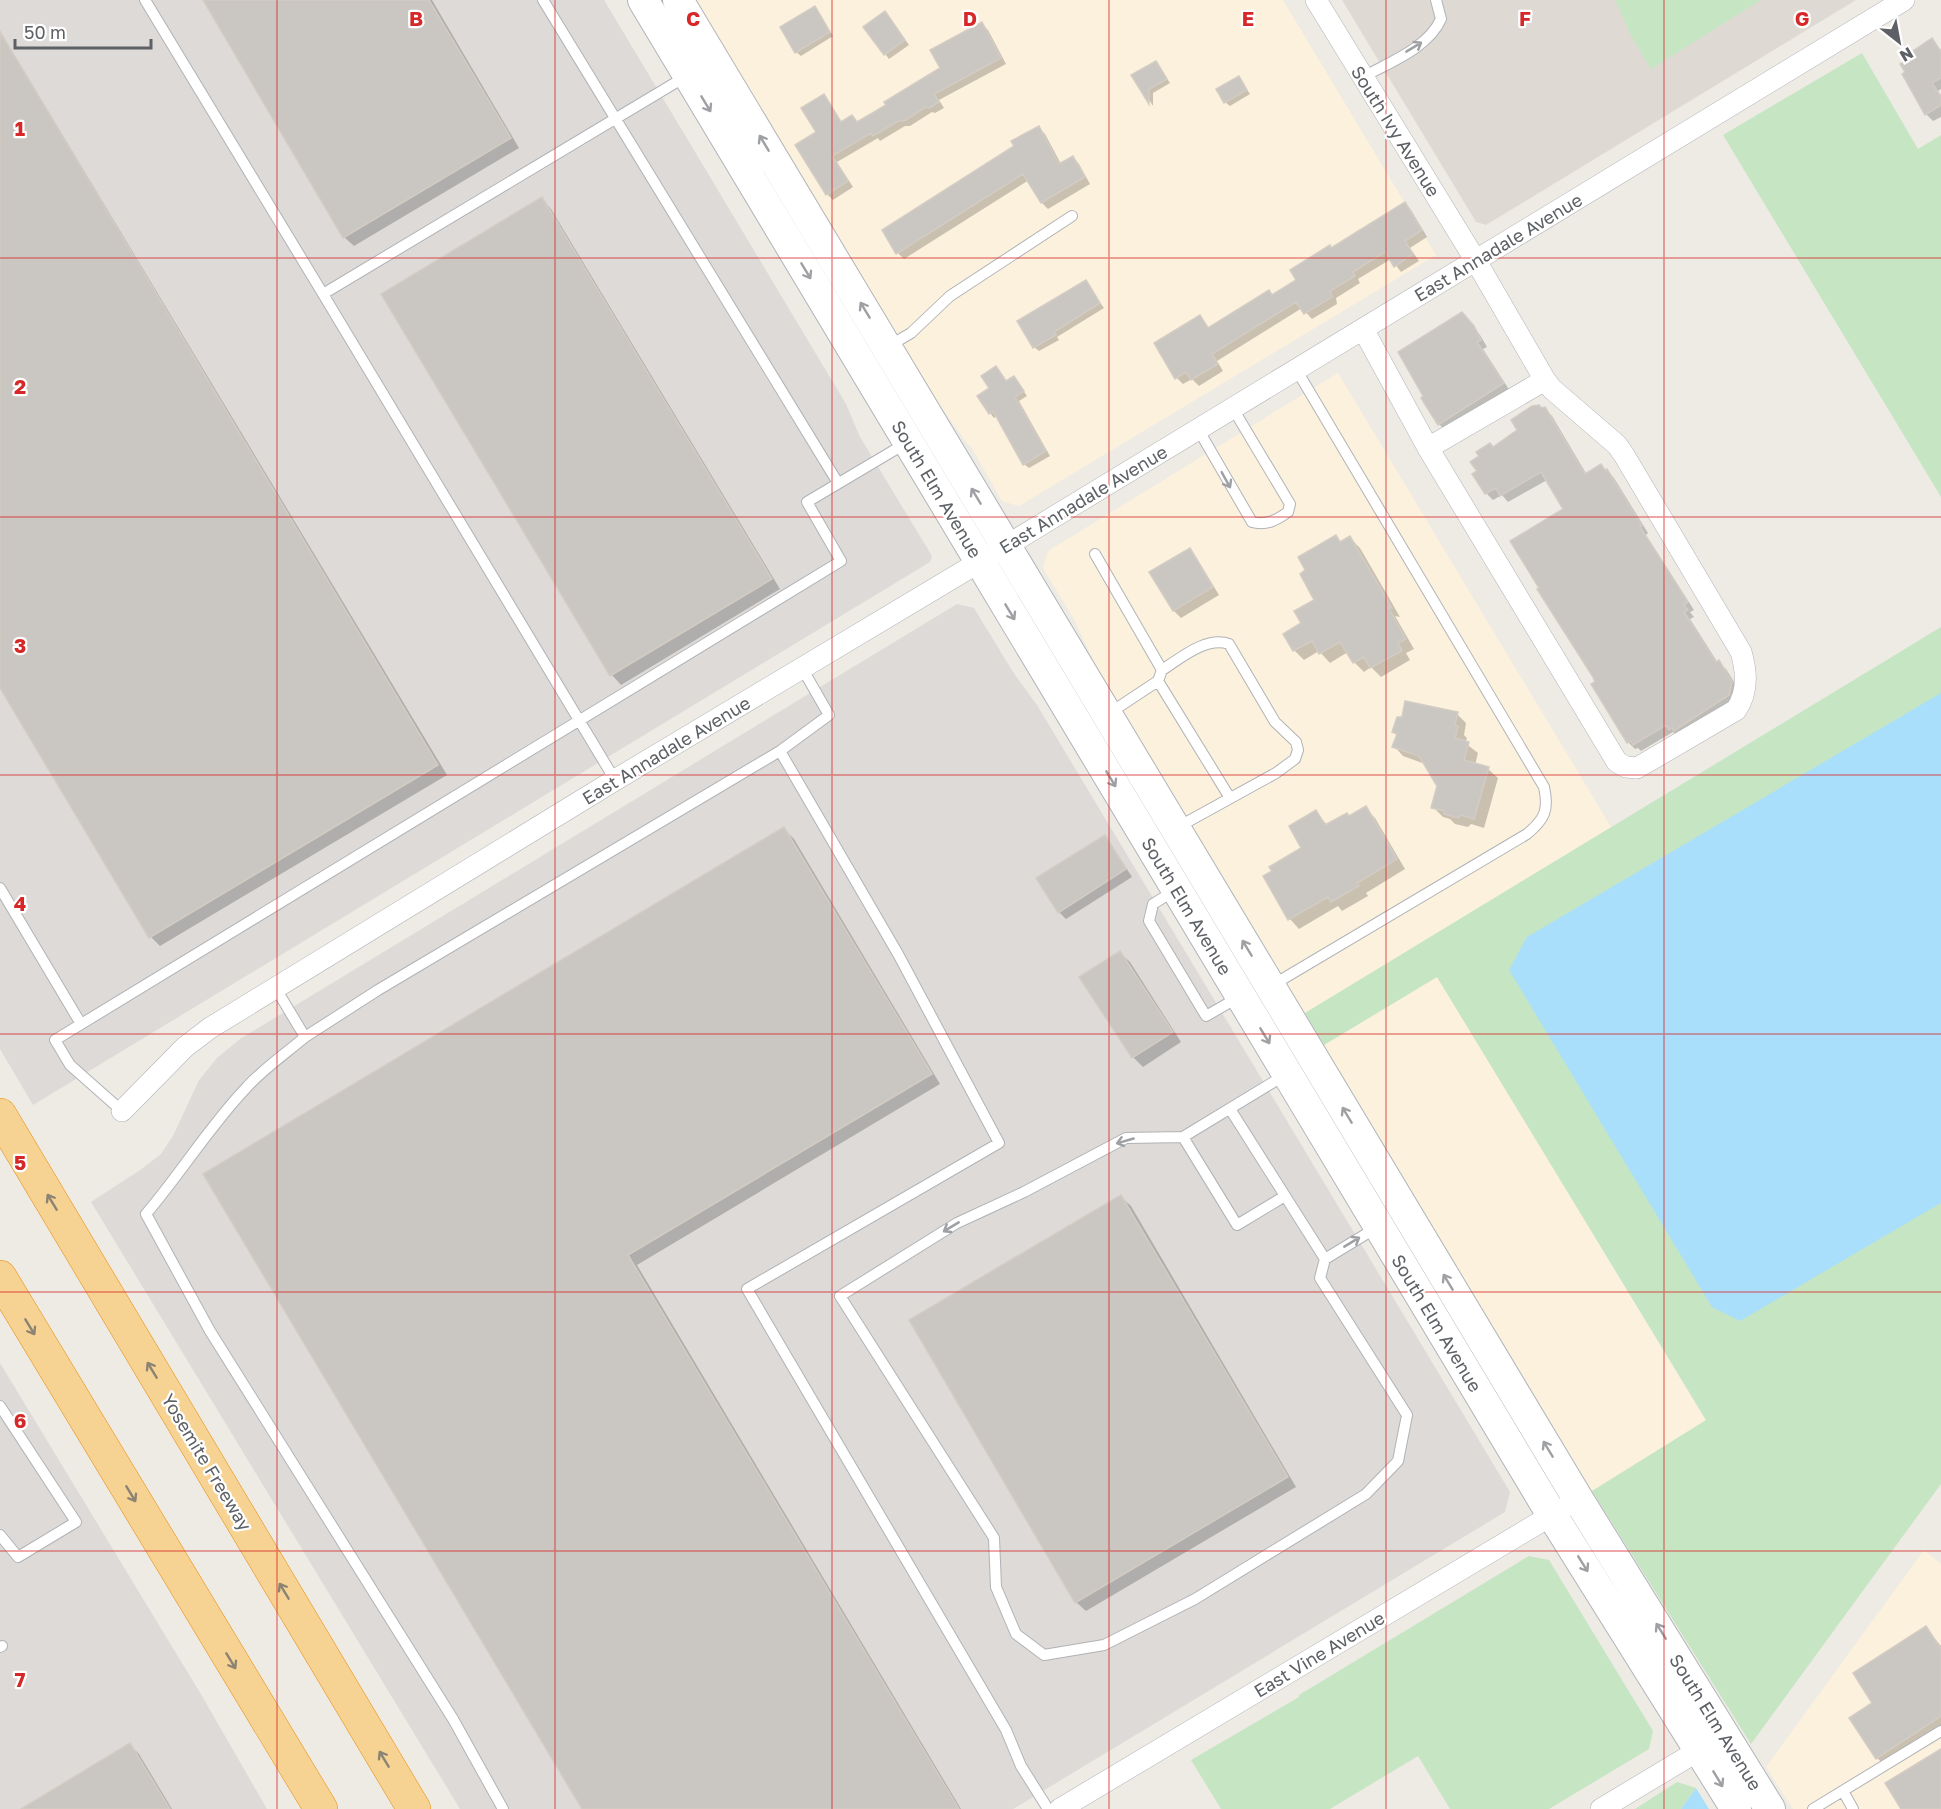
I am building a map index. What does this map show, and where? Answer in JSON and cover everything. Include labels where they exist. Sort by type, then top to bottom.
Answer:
[{"type":"highway","name":"Yosemite Freeway","points":[[0,1115],[414,1809]]},
{"type":"highway","points":[[0,1277],[321,1809]]},
{"type":"main road","name":"South Elm Avenue","points":[[643,0],[1552,1515],[1736,1809]]},
{"type":"main road","name":"South Elm Avenue","points":[[678,0],[1578,1499],[1770,1809]]},
{"type":"street","name":"South Ivy Avenue","points":[[1316,0],[1476,261],[1545,380],[1552,389],[1617,445],[1741,652],[1745,666],[1744,699],[1736,710],[1637,768],[1626,767],[1617,762],[1428,448],[1363,329]]},
{"type":"street","name":"East Annadale Avenue","points":[[122,1111],[185,1047],[210,1028],[275,987],[980,562],[1904,0]]},
{"type":"street","points":[[1428,448],[1545,380]]},
{"type":"street","name":"East Vine Avenue","points":[[1060,1809],[1578,1499]]},
{"type":"street","points":[[1601,1809],[1725,1734]]},
{"type":"lane","points":[[145,0],[615,780]]},
{"type":"lane","points":[[543,0],[838,483]]},
{"type":"lane","points":[[1364,77],[1422,43],[1436,30],[1441,19],[1436,0]]},
{"type":"lane","points":[[323,294],[688,75]]},
{"type":"lane","points":[[887,347],[911,333],[950,296],[1072,216]]},
{"type":"lane","points":[[1270,986],[1527,834],[1540,824],[1546,812],[1544,787],[1296,369]]},
{"type":"lane","points":[[1198,429],[1252,522],[1259,524],[1276,520],[1288,512],[1290,504],[1232,407]]},
{"type":"lane","points":[[122,1111],[70,1065],[55,1040],[841,561],[807,502],[908,442]]},
{"type":"lane","points":[[1095,554],[1162,669]]},
{"type":"lane","points":[[1107,715],[1158,681],[1162,669],[1213,642],[1221,641],[1229,644],[1275,722],[1296,742],[1298,750],[1295,759],[1276,773],[1175,828]]},
{"type":"lane","points":[[503,1809],[453,1719],[210,1331],[146,1214],[168,1189],[208,1132],[247,1087],[305,1037],[378,990],[780,751],[829,715],[802,668]]},
{"type":"lane","points":[[1158,681],[1230,798]]},
{"type":"lane","points":[[780,751],[898,954],[999,1143],[747,1289],[1006,1730],[1021,1766],[1048,1809]]},
{"type":"lane","points":[[0,888],[81,1024]]},
{"type":"lane","points":[[1177,889],[1153,904],[1149,921],[1206,1016],[1241,996]]},
{"type":"lane","points":[[275,987],[305,1037]]},
{"type":"lane","points":[[1287,1073],[1183,1137],[1126,1138],[1024,1192],[957,1223],[840,1296],[994,1538],[996,1587],[1016,1634],[1044,1655],[1104,1645],[1195,1599],[1366,1494],[1398,1461],[1407,1415],[1320,1278],[1325,1259],[1379,1226]]},
{"type":"lane","points":[[1230,1109],[1325,1259]]},
{"type":"lane","points":[[1183,1137],[1238,1225],[1285,1196]]},
{"type":"lane","points":[[0,1406],[75,1522],[18,1557],[0,1535]]},
{"type":"lane","points":[[1813,1809],[1941,1731]]},
{"type":"lane","points":[[1843,1791],[1853,1809]]},
{"type":"shaded area","points":[[0,0],[604,0],[846,404],[860,437],[932,556],[930,562],[33,1105],[0,1049]]},
{"type":"shaded area","points":[[696,0],[1283,0],[1436,255],[1019,506],[1002,501],[970,445],[939,404]]},
{"type":"shaded area","points":[[1342,0],[1856,0],[1486,225],[1476,222]]},
{"type":"shaded area","points":[[1338,373],[1611,827],[1305,1013],[1095,664],[1074,619],[1043,568],[1048,551]]},
{"type":"shaded area","points":[[957,604],[974,608],[1013,672],[1037,705],[1510,1492],[1505,1512],[1013,1809],[460,1809],[91,1202],[161,1154],[173,1136],[199,1080],[217,1058],[240,1039]]},
{"type":"shaded area","points":[[1437,977],[1706,1421],[1592,1491],[1324,1045]]},
{"type":"shaded area","points":[[0,1363],[202,1696],[267,1809],[0,1809]]},
{"type":"shaded area","points":[[1924,1550],[1941,1564],[1941,1809],[1793,1809],[1766,1767]]},
{"type":"green space","points":[[1615,0],[1761,0],[1651,69],[1631,36]]},
{"type":"green space","points":[[1862,53],[1918,149],[1941,135],[1941,497],[1723,135]]},
{"type":"green space","points":[[1941,627],[1941,1484],[1751,1744],[1592,1491],[1706,1420],[1437,977],[1324,1045],[1305,1013]]},
{"type":"green space","points":[[1529,1556],[1549,1560],[1653,1731],[1649,1749],[1549,1809],[1450,1809],[1418,1756],[1330,1809],[1221,1809],[1191,1760],[1299,1697]]},
{"type":"green space","points":[[1677,1782],[1696,1788],[1681,1809],[1635,1809]]},
{"type":"water","points":[[1941,693],[1941,1203],[1740,1321],[1712,1307],[1509,970],[1527,937]]},
{"type":"water","points":[[1696,1788],[1709,1809],[1681,1809]]},
{"type":"building","points":[[203,0],[429,0],[511,138],[343,238]]},
{"type":"building","points":[[815,6],[830,32],[795,53],[780,27]]},
{"type":"building","points":[[885,11],[905,40],[884,55],[863,27]]},
{"type":"building","points":[[982,22],[1001,58],[934,94],[939,102],[929,108],[926,107],[904,121],[898,121],[873,136],[871,133],[832,156],[848,181],[826,195],[795,145],[816,132],[801,108],[824,94],[841,122],[852,115],[857,122],[886,105],[884,102],[940,68],[930,50]]},
{"type":"building","points":[[0,32],[438,765],[149,938],[0,688]]},
{"type":"building","points":[[1932,38],[1941,52],[1941,78],[1932,83],[1941,97],[1941,105],[1925,115],[1902,74],[1905,72],[1900,64],[1915,55],[1913,51]]},
{"type":"building","points":[[1156,61],[1167,79],[1149,89],[1149,104],[1131,75]]},
{"type":"building","points":[[1239,76],[1247,90],[1224,103],[1216,89]]},
{"type":"building","points":[[1039,126],[1059,164],[1073,156],[1085,177],[1041,203],[1023,174],[896,254],[882,230],[1014,146],[1011,141]]},
{"type":"building","points":[[542,197],[772,579],[610,676],[381,294]]},
{"type":"building","points":[[1405,202],[1422,230],[1405,241],[1413,254],[1394,267],[1385,252],[1353,272],[1355,276],[1330,291],[1332,297],[1304,314],[1296,302],[1212,354],[1218,364],[1191,380],[1186,372],[1175,379],[1154,343],[1200,315],[1208,328],[1269,290],[1272,295],[1296,280],[1290,270],[1330,245],[1331,248]]},
{"type":"building","points":[[1086,280],[1100,303],[1054,332],[1056,335],[1033,348],[1017,321]]},
{"type":"building","points":[[1462,312],[1474,326],[1481,340],[1477,342],[1504,383],[1438,425],[1421,398],[1423,396],[1398,352]]},
{"type":"building","points":[[996,366],[1006,381],[1014,376],[1024,391],[1015,397],[1046,451],[1023,465],[993,411],[989,414],[977,396],[989,388],[981,376]]},
{"type":"building","points":[[1539,405],[1542,408],[1545,407],[1585,474],[1601,464],[1605,470],[1607,469],[1642,526],[1640,527],[1688,602],[1684,605],[1688,610],[1684,612],[1716,662],[1719,660],[1732,682],[1729,695],[1674,731],[1672,728],[1669,730],[1666,725],[1633,745],[1631,741],[1627,743],[1591,684],[1595,682],[1593,677],[1537,589],[1539,588],[1510,541],[1563,509],[1541,472],[1500,496],[1496,488],[1485,494],[1472,474],[1477,471],[1470,462],[1479,456],[1476,452],[1490,443],[1493,447],[1517,430],[1511,420],[1532,406]]},
{"type":"building","points":[[1336,535],[1340,542],[1350,536],[1392,608],[1388,607],[1406,639],[1398,643],[1402,651],[1370,668],[1364,657],[1353,663],[1340,642],[1319,654],[1312,641],[1293,651],[1283,634],[1301,623],[1294,611],[1314,600],[1300,574],[1305,570],[1298,557]]},
{"type":"building","points":[[1190,548],[1213,587],[1173,611],[1149,572]]},
{"type":"building","points":[[1405,701],[1458,712],[1455,738],[1469,742],[1464,760],[1489,767],[1474,819],[1461,815],[1458,818],[1444,814],[1445,811],[1431,808],[1437,786],[1419,756],[1392,747],[1397,734],[1392,732],[1397,717],[1402,717]]},
{"type":"building","points":[[1366,806],[1397,859],[1357,883],[1359,886],[1331,902],[1328,897],[1288,920],[1263,876],[1272,871],[1269,867],[1301,848],[1289,826],[1316,810],[1325,825],[1347,813],[1349,816]]},
{"type":"building","points":[[784,827],[932,1074],[628,1255],[959,1809],[582,1809],[203,1174]]},
{"type":"building","points":[[1105,835],[1126,869],[1058,913],[1036,878]]},
{"type":"building","points":[[1120,951],[1173,1032],[1132,1058],[1079,977]]},
{"type":"building","points":[[1121,1195],[1288,1477],[1075,1603],[909,1320]]},
{"type":"building","points":[[1926,1626],[1941,1649],[1941,1716],[1876,1759],[1849,1718],[1872,1703],[1853,1673]]},
{"type":"building","points":[[130,1743],[170,1809],[21,1809]]},
{"type":"building","points":[[1941,1749],[1941,1809],[1901,1809],[1885,1783]]}]
